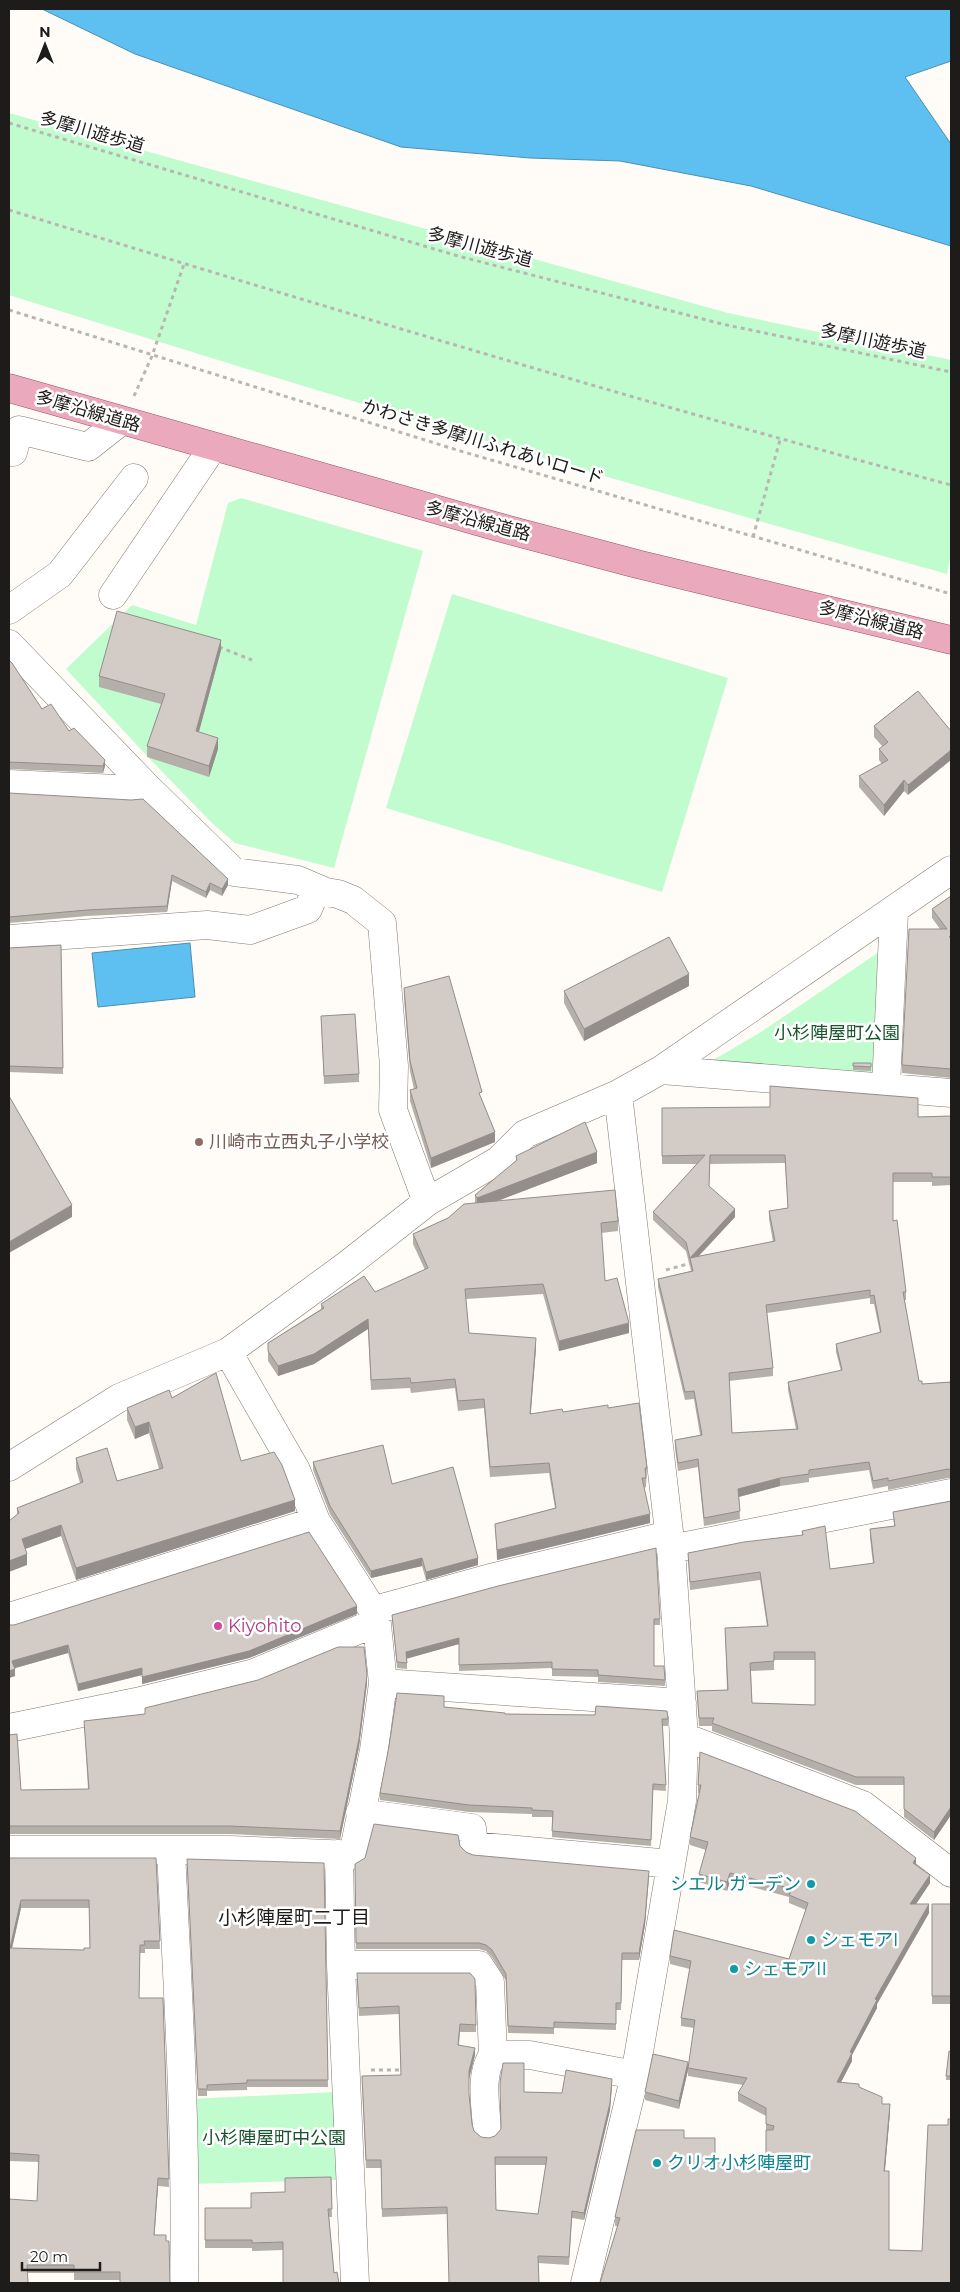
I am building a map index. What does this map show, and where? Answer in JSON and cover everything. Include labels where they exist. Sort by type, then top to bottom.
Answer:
[{"type":"main road","name":"多摩沿線道路","points":[[9,388],[213,447],[618,559],[951,640]]},
{"type":"street","points":[[13,452],[19,430],[88,447],[121,421]]},
{"type":"street","points":[[113,595],[213,447]]},
{"type":"street","points":[[9,610],[60,574],[134,478]]},
{"type":"street","points":[[9,644],[144,785],[234,872],[298,880],[326,892],[353,900],[382,922],[394,1066],[393,1110],[427,1202]]},
{"type":"street","points":[[9,784],[140,790],[144,785]]},
{"type":"street","points":[[9,1467],[119,1398],[228,1352],[347,1265],[427,1202],[498,1160],[525,1134],[618,1094],[661,1070],[894,912],[951,870]]},
{"type":"street","points":[[9,939],[207,925],[250,930],[308,909],[314,895],[326,892]]},
{"type":"street","points":[[886,1088],[894,912]]},
{"type":"street","points":[[661,1070],[951,1093]]},
{"type":"street","points":[[585,2283],[635,2075],[682,1802],[684,1737],[670,1542],[641,1278],[618,1094]]},
{"type":"street","points":[[9,1850],[229,1850],[353,1855],[374,1750],[383,1683],[376,1616],[316,1521],[296,1470],[228,1352]]},
{"type":"street","points":[[9,1728],[136,1702],[254,1673],[370,1625],[382,1608],[494,1577],[670,1542],[951,1493]]},
{"type":"street","points":[[9,1617],[316,1521]]},
{"type":"street","points":[[383,1683],[682,1703]]},
{"type":"street","points":[[684,1737],[863,1805],[951,1873]]},
{"type":"street","points":[[360,1813],[472,1828],[474,1846],[671,1864]]},
{"type":"street","points":[[171,1851],[186,2198],[184,2283]]},
{"type":"street","points":[[339,1854],[341,1964],[355,2283]]},
{"type":"street","points":[[341,1964],[479,1964],[490,1982],[493,2054],[488,2061],[486,2071],[487,2130]]},
{"type":"street","points":[[493,2054],[530,2054],[635,2075]]},
{"type":"path","name":"多摩川遊歩道","points":[[9,122],[458,256],[722,324],[951,372]]},
{"type":"path","points":[[9,210],[184,264],[780,440],[951,486]]},
{"type":"path","points":[[137,391],[152,356],[184,264]]},
{"type":"path","name":"かわさき多摩川ふれあいロード","points":[[9,310],[456,450],[951,594]]},
{"type":"path","points":[[753,537],[780,440]]},
{"type":"path","points":[[215,645],[252,660]]},
{"type":"path","points":[[641,1278],[694,1262]]},
{"type":"path","points":[[346,2071],[410,2070]]},
{"type":"green space","points":[[9,113],[728,313],[951,360],[951,554],[947,574],[476,438],[242,368],[9,295]]},
{"type":"green space","points":[[241,498],[423,551],[334,868],[235,843],[212,823],[66,669],[132,605],[196,625],[228,503]]},
{"type":"green space","points":[[452,594],[728,678],[662,892],[386,808]]},
{"type":"green space","name":"小杉陣屋町公園","points":[[879,952],[880,1080],[708,1063],[761,1032]]},
{"type":"green space","name":"小杉陣屋町中公園","points":[[336,2092],[340,2180],[189,2184],[189,2099]]},
{"type":"water","points":[[42,9],[951,9],[951,61],[905,77],[951,144],[951,246],[751,186],[620,161],[530,158],[401,147],[135,54]]},
{"type":"water","points":[[190,943],[195,997],[98,1007],[92,953]]},
{"type":"building","points":[[117,611],[221,640],[196,731],[218,738],[209,766],[147,746],[165,694],[99,676]]},
{"type":"building","points":[[9,660],[42,709],[51,704],[69,731],[74,728],[105,760],[103,766],[9,762]]},
{"type":"building","points":[[918,691],[951,731],[951,750],[908,785],[904,780],[884,805],[859,776],[888,760],[879,749],[888,742],[874,726]]},
{"type":"building","points":[[9,793],[131,800],[143,799],[228,879],[222,889],[210,883],[206,892],[172,875],[167,906],[87,910],[9,917]]},
{"type":"building","points":[[951,896],[951,935],[949,937],[951,937],[951,1069],[902,1065],[909,929],[947,929],[932,909]]},
{"type":"building","points":[[669,937],[689,974],[584,1029],[564,991]]},
{"type":"building","points":[[61,945],[63,1068],[9,1066],[9,948]]},
{"type":"building","points":[[449,976],[482,1092],[479,1093],[495,1132],[431,1158],[410,1090],[417,1088],[410,1061],[404,988]]},
{"type":"building","points":[[355,1014],[359,1074],[324,1076],[321,1016]]},
{"type":"building","points":[[853,1063],[871,1063],[871,1067],[853,1066]]},
{"type":"building","points":[[770,1086],[918,1098],[918,1117],[951,1116],[951,1177],[932,1177],[932,1173],[893,1173],[893,1221],[897,1220],[906,1292],[903,1292],[919,1381],[922,1381],[922,1384],[951,1382],[951,1470],[948,1469],[888,1481],[888,1478],[873,1481],[869,1462],[809,1470],[809,1474],[780,1478],[738,1489],[740,1511],[704,1518],[698,1459],[678,1463],[675,1440],[702,1435],[694,1391],[685,1392],[658,1279],[693,1271],[686,1242],[653,1212],[705,1155],[662,1156],[662,1108],[770,1107]],"holes":[[[710,1155],[785,1155],[788,1208],[769,1211],[775,1241],[690,1258],[735,1209],[709,1186]],[[870,1290],[870,1296],[874,1295],[881,1332],[836,1344],[842,1370],[788,1382],[798,1429],[732,1433],[729,1373],[773,1368],[766,1305]]]},
{"type":"building","points":[[9,1096],[72,1205],[9,1242]]},
{"type":"building","points":[[585,1122],[597,1152],[477,1198],[475,1195],[517,1160],[516,1156]]},
{"type":"building","points":[[615,1190],[618,1221],[601,1223],[605,1281],[617,1278],[629,1323],[559,1341],[543,1284],[465,1289],[469,1333],[536,1338],[530,1414],[562,1409],[563,1412],[608,1405],[608,1408],[639,1403],[647,1468],[645,1468],[646,1478],[642,1478],[650,1514],[497,1550],[495,1524],[556,1508],[549,1463],[490,1467],[484,1399],[458,1401],[455,1379],[411,1383],[410,1378],[371,1380],[368,1319],[314,1354],[278,1366],[268,1351],[268,1343],[324,1308],[321,1304],[364,1276],[375,1292],[428,1268],[413,1234],[448,1218],[464,1204]]},
{"type":"building","points":[[216,1373],[241,1461],[274,1452],[282,1465],[295,1500],[76,1568],[61,1525],[22,1539],[27,1554],[9,1561],[9,1521],[19,1513],[17,1508],[83,1482],[76,1458],[107,1448],[117,1481],[163,1468],[149,1422],[135,1427],[127,1408],[169,1390],[172,1398]]},
{"type":"building","points":[[383,1445],[392,1484],[453,1467],[478,1558],[426,1572],[422,1558],[371,1571],[330,1506],[313,1462]]},
{"type":"building","points":[[951,1501],[951,1807],[934,1832],[904,1809],[904,1777],[856,1777],[712,1723],[714,1718],[699,1718],[697,1691],[728,1690],[725,1628],[768,1626],[760,1572],[690,1582],[688,1553],[744,1542],[803,1535],[802,1531],[825,1526],[830,1569],[874,1563],[870,1529],[895,1526],[893,1512]],"holes":[[[774,1652],[815,1652],[815,1705],[752,1703],[750,1663],[774,1661]]]},
{"type":"building","points":[[309,1532],[357,1606],[249,1651],[142,1677],[142,1668],[78,1684],[68,1645],[12,1661],[15,1669],[9,1671],[9,1625]]},
{"type":"building","points":[[656,1548],[660,1619],[654,1619],[654,1666],[664,1666],[665,1680],[598,1675],[598,1670],[552,1669],[552,1662],[459,1665],[459,1638],[406,1652],[407,1663],[397,1662],[392,1615],[498,1586]]},
{"type":"building","points":[[338,1647],[364,1647],[367,1675],[359,1739],[340,1831],[229,1826],[9,1826],[9,1735],[17,1734],[21,1790],[89,1789],[84,1721],[145,1714],[145,1708],[258,1680]]},
{"type":"building","points":[[397,1693],[444,1696],[444,1707],[505,1714],[595,1715],[596,1706],[667,1711],[668,1719],[662,1719],[666,1785],[653,1784],[651,1840],[552,1831],[553,1811],[469,1805],[380,1793]]},
{"type":"building","points":[[700,1752],[855,1811],[916,1858],[913,1863],[930,1875],[910,1904],[929,1904],[875,1999],[877,2000],[837,2082],[859,2084],[859,2087],[882,2097],[882,2104],[890,2104],[884,2171],[889,2171],[889,2250],[922,2251],[928,2125],[948,2125],[948,2119],[951,2119],[951,2283],[600,2283],[620,2218],[615,2217],[636,2130],[684,2130],[684,2138],[715,2138],[715,2160],[766,2160],[766,2130],[773,2130],[774,2126],[766,2124],[766,2108],[738,2093],[747,2078],[688,2068],[695,2020],[681,2018],[691,1961],[670,1956],[674,1930],[789,1959],[808,1903],[789,1895],[792,1889],[730,1873],[727,1882],[699,1874],[708,1842],[690,1837],[701,1785],[698,1785]]},
{"type":"building","points":[[374,1824],[458,1835],[460,1846],[466,1852],[473,1855],[649,1871],[645,1918],[639,1953],[622,1953],[621,2003],[616,2003],[616,2024],[554,2022],[554,2028],[508,2026],[506,1974],[492,1950],[486,1945],[479,1943],[356,1943],[355,1864],[365,1858]]},
{"type":"building","points":[[9,1858],[156,1858],[160,1941],[144,1941],[145,1945],[140,1945],[139,1998],[163,1998],[169,2179],[158,2178],[154,2235],[166,2235],[166,2241],[169,2241],[170,2283],[120,2283],[120,2272],[74,2272],[74,2265],[27,2265],[28,2283],[9,2283],[9,2199],[37,2201],[39,2155],[9,2153]],"holes":[[[21,1900],[89,1900],[90,1948],[84,1948],[84,1950],[10,1948]]]},
{"type":"building","points":[[187,1859],[324,1863],[328,2080],[247,2080],[247,2083],[207,2085],[207,2089],[198,2089]]},
{"type":"building","points":[[932,1904],[951,1904],[951,1996],[932,1996]]},
{"type":"building","points":[[357,1973],[470,1973],[475,1979],[476,2025],[460,2024],[458,2045],[475,2048],[469,2071],[469,2094],[472,2124],[474,2131],[481,2137],[489,2138],[495,2136],[501,2129],[500,2083],[503,2063],[524,2063],[524,2092],[562,2093],[566,2070],[612,2079],[610,2103],[584,2213],[572,2211],[569,2257],[538,2256],[539,2283],[449,2283],[447,2207],[382,2209],[381,2160],[366,2160],[362,2076],[401,2075],[399,2006],[359,2008]],"holes":[[[495,2157],[547,2157],[538,2214],[496,2210]]]},
{"type":"building","points":[[949,2051],[951,2052],[951,2076],[946,2076]]},
{"type":"building","points":[[653,2054],[688,2062],[679,2101],[645,2092]]},
{"type":"building","points":[[331,2177],[332,2209],[328,2209],[334,2273],[337,2272],[339,2283],[283,2283],[283,2242],[252,2243],[252,2240],[205,2240],[205,2208],[251,2208],[251,2193],[285,2192],[285,2178]]},
{"type":"place","name":"川崎市立西丸子小学校","points":[[199,1142]]},
{"type":"place","name":"Kiyohito","points":[[218,1626]]},
{"type":"place","name":"シエル ガーデン","points":[[811,1884]]},
{"type":"place","name":"シェモアI","points":[[811,1940]]},
{"type":"place","name":"シェモアII","points":[[734,1969]]},
{"type":"place","name":"クリオ小杉陣屋町","points":[[657,2163]]},
{"type":"district","name":"小杉陣屋町二丁目","points":[[294,1917]]}]
